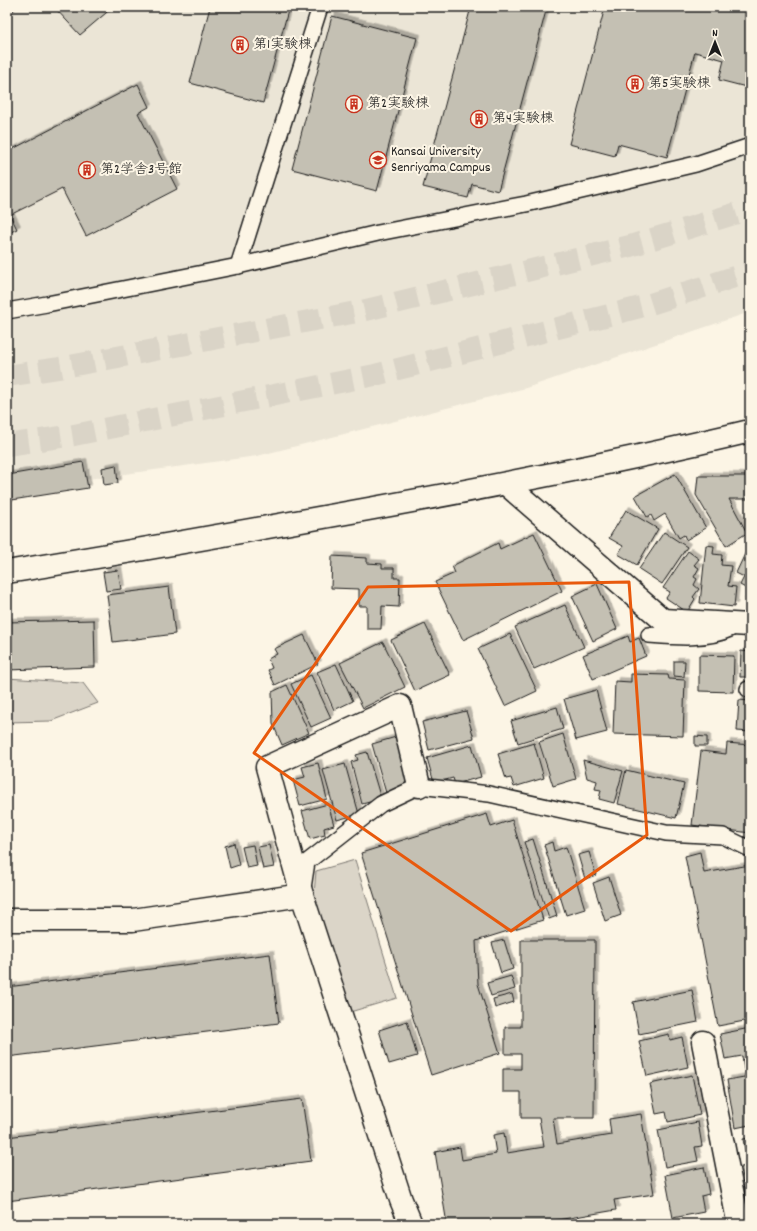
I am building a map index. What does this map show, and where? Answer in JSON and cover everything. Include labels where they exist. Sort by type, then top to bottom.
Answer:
[{"type":"street","points":[[7,572],[176,544],[506,484],[676,449],[750,431]]},
{"type":"street","points":[[506,484],[663,620],[744,625]]},
{"type":"street","points":[[411,1224],[401,1200],[302,895],[267,767],[400,706],[420,786]]},
{"type":"street","points":[[7,920],[133,920],[302,895]]},
{"type":"street","points":[[703,1042],[736,1221]]},
{"type":"lane","points":[[238,266],[320,7]]},
{"type":"lane","points":[[7,311],[238,266],[378,233],[526,204],[696,164],[750,146]]},
{"type":"lane","points":[[649,635],[687,637],[722,632],[744,625]]},
{"type":"lane","points":[[302,895],[307,862],[381,804],[420,786],[489,794],[666,832],[723,836],[750,849]]},
{"type":"highlighted area","points":[[629,582],[647,835],[511,931],[254,753],[368,587]]},
{"type":"shaded area","name":"Kansai University Senriyama Campus","points":[[7,7],[750,7],[750,312],[526,388],[257,456],[7,490]]},
{"type":"shaded area","points":[[7,678],[83,683],[98,703],[51,721],[7,722]]},
{"type":"shaded area","points":[[355,860],[397,998],[350,1012],[314,894],[316,871]]},
{"type":"building","points":[[7,7],[17,7],[7,16]]},
{"type":"building","points":[[54,7],[113,7],[80,35]]},
{"type":"building","name":"第1実験棟","points":[[210,7],[289,7],[263,103],[190,83]]},
{"type":"building","name":"第4実験棟","points":[[471,7],[547,7],[498,191],[472,184],[468,198],[423,187]]},
{"type":"building","name":"第5実験棟","points":[[605,7],[750,7],[750,88],[719,80],[724,60],[695,52],[667,157],[618,144],[615,156],[569,144]]},
{"type":"building","name":"第2実験棟","points":[[332,16],[417,38],[377,191],[292,169]]},
{"type":"building","name":"第2学舎3号館","points":[[138,84],[149,107],[138,113],[177,189],[86,236],[62,189],[10,215],[17,229],[7,234],[7,152]]},
{"type":"building","points":[[83,462],[88,488],[12,500],[8,475]]},
{"type":"building","points":[[116,465],[118,483],[104,485],[102,468]]},
{"type":"building","points":[[675,474],[706,528],[686,540],[684,535],[679,538],[665,514],[654,521],[651,515],[647,517],[635,496]]},
{"type":"building","points":[[698,476],[750,476],[750,499],[729,499],[747,533],[726,546],[696,495]]},
{"type":"building","points":[[626,510],[658,529],[637,565],[618,554],[623,546],[609,538]]},
{"type":"building","points":[[664,532],[687,547],[662,584],[639,569]]},
{"type":"building","points":[[534,533],[562,591],[463,640],[435,582],[455,573],[452,566],[498,543],[500,549]]},
{"type":"building","points":[[750,543],[750,601],[745,599],[749,590],[740,585],[744,577],[736,573]]},
{"type":"building","points":[[706,545],[714,546],[713,554],[722,555],[721,565],[731,566],[728,586],[736,587],[734,607],[700,603]]},
{"type":"building","points":[[688,551],[699,559],[694,565],[699,568],[694,577],[697,579],[694,585],[699,589],[693,597],[695,599],[687,612],[666,598],[670,592],[663,588]]},
{"type":"building","points":[[332,556],[367,558],[367,563],[382,564],[382,568],[394,568],[394,578],[400,578],[399,607],[382,606],[381,629],[367,629],[367,606],[359,606],[359,589],[331,588]]},
{"type":"building","points":[[118,570],[121,589],[106,591],[103,572]]},
{"type":"building","points":[[597,584],[617,629],[593,641],[572,596]]},
{"type":"building","points":[[169,587],[175,634],[113,642],[107,595]]},
{"type":"building","points":[[565,605],[584,647],[534,669],[515,627]]},
{"type":"building","points":[[94,620],[95,667],[7,670],[7,622]]},
{"type":"building","points":[[425,624],[450,675],[415,691],[391,640]]},
{"type":"building","points":[[510,634],[537,691],[505,706],[478,649]]},
{"type":"building","points":[[304,635],[318,664],[275,685],[268,670],[272,668],[268,659],[277,654],[274,649]]},
{"type":"building","points":[[628,636],[630,642],[639,638],[646,656],[593,679],[583,655]]},
{"type":"building","points":[[383,642],[405,687],[363,708],[340,663]]},
{"type":"building","points":[[741,651],[750,652],[750,677],[740,677]]},
{"type":"building","points":[[699,655],[734,656],[733,692],[699,691]]},
{"type":"building","points":[[674,661],[685,661],[684,677],[674,676]]},
{"type":"building","points":[[336,664],[353,701],[334,710],[317,672]]},
{"type":"building","points":[[631,674],[668,675],[669,679],[685,680],[683,736],[613,734],[615,681],[631,682]]},
{"type":"building","points":[[311,675],[331,718],[311,727],[291,684]]},
{"type":"building","points":[[287,685],[309,733],[282,745],[273,724],[272,692]]},
{"type":"building","points":[[596,690],[607,732],[576,740],[564,699]]},
{"type":"building","points":[[739,700],[750,701],[750,732],[737,731]]},
{"type":"building","points":[[557,707],[563,729],[518,743],[511,721]]},
{"type":"building","points":[[466,711],[474,738],[429,750],[422,722]]},
{"type":"building","points":[[563,734],[576,779],[553,786],[539,742]]},
{"type":"building","points":[[695,736],[707,737],[707,746],[695,746]]},
{"type":"building","points":[[396,737],[410,786],[386,793],[372,744]]},
{"type":"building","points":[[534,743],[544,778],[514,787],[511,778],[506,779],[498,754]]},
{"type":"building","points":[[727,743],[750,745],[750,833],[692,825],[701,751],[726,754]]},
{"type":"building","points":[[472,745],[481,777],[455,784],[453,778],[434,783],[427,758]]},
{"type":"building","points":[[367,752],[381,799],[362,804],[351,762],[358,760],[356,755]]},
{"type":"building","points":[[583,760],[623,771],[614,803],[599,799],[601,790],[595,789],[597,781],[587,778]]},
{"type":"building","points":[[318,763],[327,799],[300,806],[293,780],[305,777],[302,767]]},
{"type":"building","points":[[345,764],[359,814],[337,820],[323,770]]},
{"type":"building","points":[[626,770],[684,784],[676,818],[618,804]]},
{"type":"building","points":[[328,804],[334,825],[324,828],[325,835],[310,839],[302,811]]},
{"type":"building","points":[[487,814],[491,827],[512,820],[543,920],[476,941],[478,984],[500,1053],[431,1075],[361,853]]},
{"type":"building","points":[[533,839],[557,916],[549,919],[524,842]]},
{"type":"building","points":[[552,842],[554,851],[566,847],[585,909],[566,915],[544,845]]},
{"type":"building","points":[[234,843],[239,865],[230,868],[225,846]]},
{"type":"building","points":[[253,845],[257,866],[247,868],[242,847]]},
{"type":"building","points":[[269,845],[274,867],[263,869],[258,847]]},
{"type":"building","points":[[589,852],[596,875],[585,879],[578,855]]},
{"type":"building","points":[[700,852],[704,873],[750,865],[750,1020],[718,1026],[685,856]]},
{"type":"building","points":[[609,877],[621,915],[605,921],[593,883]]},
{"type":"building","points":[[504,940],[513,969],[501,973],[492,943]]},
{"type":"building","points":[[521,940],[595,940],[594,1118],[553,1118],[557,1144],[611,1135],[609,1119],[641,1114],[654,1194],[614,1200],[616,1210],[534,1224],[447,1224],[435,1152],[460,1147],[462,1160],[496,1154],[493,1135],[504,1133],[507,1153],[544,1147],[539,1118],[521,1118],[521,1092],[503,1092],[503,1069],[521,1069],[521,1054],[505,1054],[505,1027],[521,1027]]},
{"type":"building","points":[[270,954],[279,1023],[7,1057],[7,987]]},
{"type":"building","points":[[511,976],[515,989],[491,996],[487,983]]},
{"type":"building","points":[[692,990],[698,1022],[639,1034],[633,1002]]},
{"type":"building","points":[[512,994],[514,1002],[495,1008],[493,999]]},
{"type":"building","points":[[407,1021],[417,1056],[389,1064],[379,1030]]},
{"type":"building","points":[[750,1028],[750,1069],[744,1070],[742,1056],[725,1059],[720,1034]]},
{"type":"building","points":[[669,1034],[670,1040],[682,1037],[688,1067],[647,1076],[639,1041]]},
{"type":"building","points":[[692,1075],[700,1115],[668,1122],[666,1112],[656,1114],[650,1084]]},
{"type":"building","points":[[750,1076],[750,1125],[735,1128],[727,1080]]},
{"type":"building","points":[[302,1099],[311,1161],[7,1201],[7,1137]]},
{"type":"building","points":[[698,1122],[702,1146],[695,1147],[698,1161],[665,1167],[658,1130]]},
{"type":"building","points":[[750,1138],[750,1193],[746,1194],[741,1167],[748,1166],[743,1139]]},
{"type":"building","points":[[704,1167],[709,1194],[701,1196],[704,1212],[673,1218],[665,1175]]},
{"type":"tunnel","points":[[7,376],[59,368],[362,311],[630,246],[750,209]]},
{"type":"tunnel","points":[[7,445],[74,435],[375,375],[644,306],[750,272]]},
{"type":"place","name":"第1実験棟","points":[[240,45]]},
{"type":"place","name":"第5実験棟","points":[[635,84]]},
{"type":"place","name":"第2実験棟","points":[[354,104]]},
{"type":"place","name":"第4実験棟","points":[[479,119]]},
{"type":"place","name":"Kansai University Senriyama Campus","points":[[378,160]]},
{"type":"place","name":"第2学舎3号館","points":[[87,170]]}]
